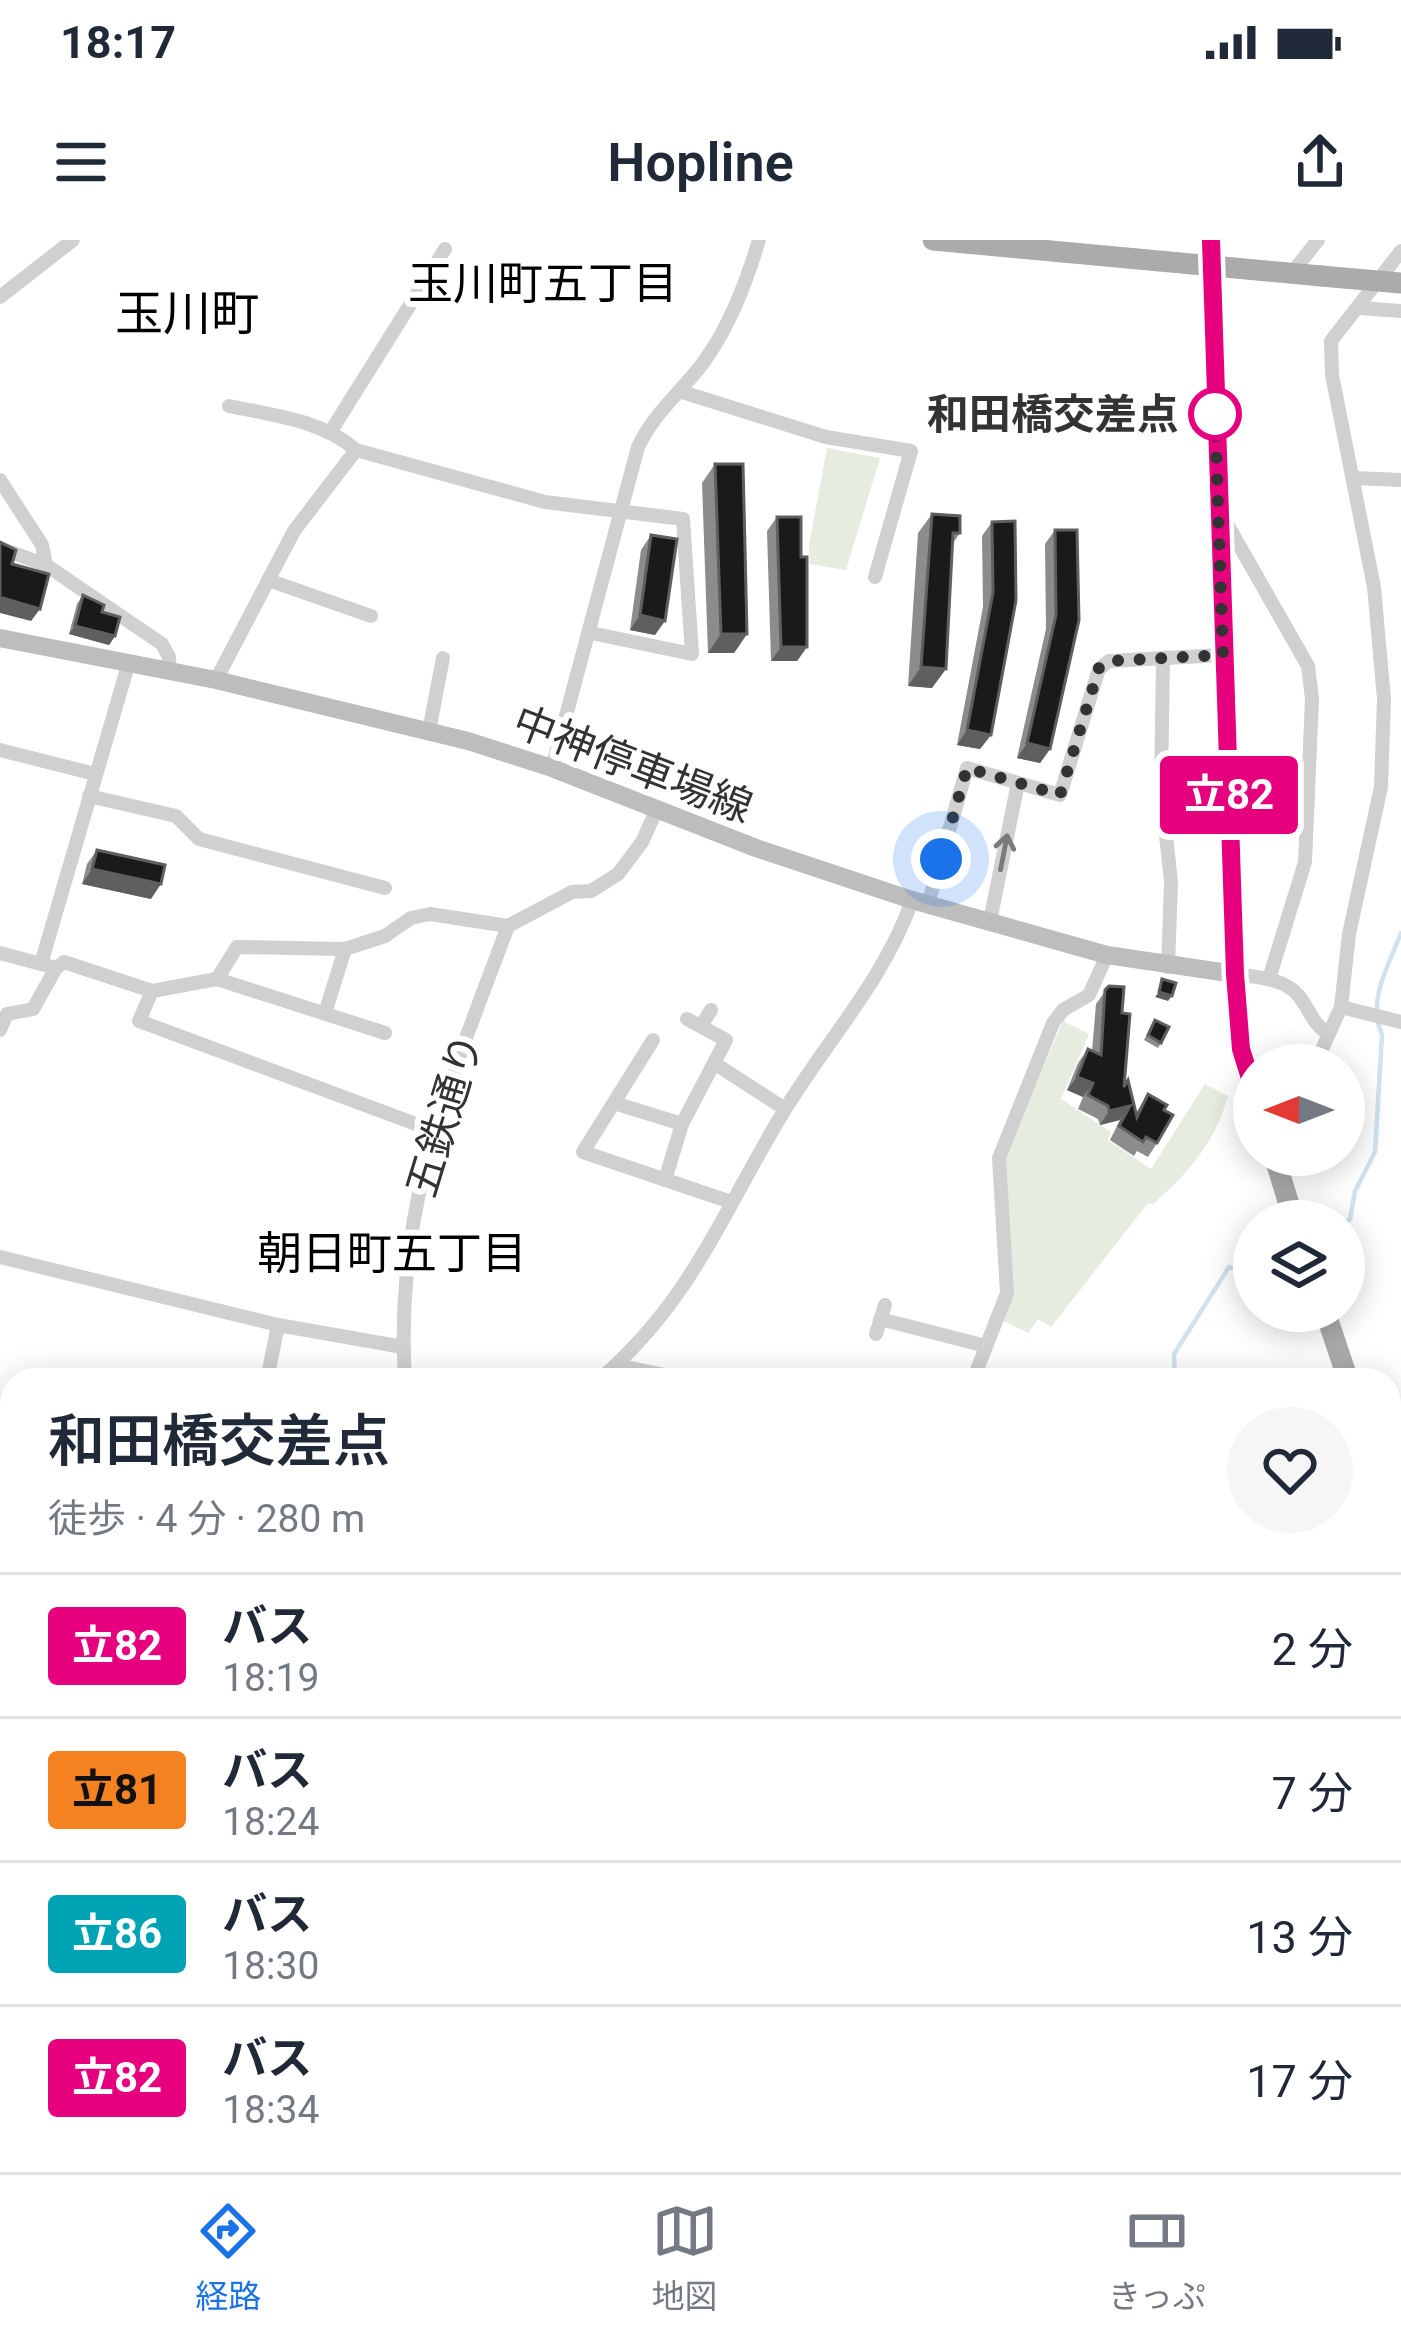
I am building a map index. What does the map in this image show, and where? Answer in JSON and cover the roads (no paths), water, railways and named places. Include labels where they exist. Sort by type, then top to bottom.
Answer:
[{"type":"main road","points":[[933,240],[1401,283]]},
{"type":"main road","points":[[1210,240],[1241,1044]]},
{"type":"main road","name":"中神停車場線","points":[[0,638],[216,680],[429,731],[552,767],[773,854],[920,902],[1107,955],[1235,974]]},
{"type":"main road","points":[[1332,1332],[1344,1368]]},
{"type":"street","points":[[0,297],[73,240]]},
{"type":"street","points":[[552,767],[638,447],[647,426],[704,362],[730,318],[759,240]]},
{"type":"street","points":[[1292,273],[1318,240]]},
{"type":"street","points":[[331,431],[445,249]]},
{"type":"street","points":[[1323,1044],[1341,1007],[1349,934],[1382,788],[1384,699],[1374,587],[1332,375],[1331,341],[1400,252]]},
{"type":"street","points":[[1360,308],[1401,311]]},
{"type":"street","points":[[679,391],[826,437],[911,452],[875,577]]},
{"type":"street","points":[[229,406],[331,431],[356,450],[545,502],[682,519],[692,654],[591,633]]},
{"type":"street","points":[[216,680],[294,531],[356,450]]},
{"type":"street","points":[[1354,478],[1401,480]]},
{"type":"street","points":[[0,480],[42,545],[46,565]]},
{"type":"street","points":[[1217,507],[1308,666],[1312,699],[1305,862],[1269,979]]},
{"type":"street","points":[[0,548],[46,565],[162,644],[169,670]]},
{"type":"street","points":[[268,580],[371,616]]},
{"type":"street","points":[[613,1368],[684,1290],[785,1109],[920,902],[967,768],[1060,795],[1099,668],[1109,661],[1223,655]]},
{"type":"street","points":[[429,731],[443,658]]},
{"type":"street","points":[[1163,658],[1161,788],[1171,882],[1168,967]]},
{"type":"street","points":[[0,1030],[8,1013],[33,1009],[49,966],[89,796],[129,662]]},
{"type":"street","points":[[0,750],[95,774]]},
{"type":"street","points":[[990,921],[1018,783]]},
{"type":"street","points":[[89,796],[176,816],[199,839],[385,887]]},
{"type":"street","points":[[218,979],[237,946],[345,949],[430,914],[508,926],[572,892],[591,891],[618,874],[642,842],[657,809]]},
{"type":"street","name":"五鉄通り","points":[[404,1368],[404,1279],[432,1130],[508,926]]},
{"type":"street","points":[[325,1013],[345,949]]},
{"type":"street","points":[[0,953],[49,966],[64,962],[152,991],[218,979],[385,1033]]},
{"type":"street","points":[[978,1368],[1007,1293],[999,1158],[1053,1024],[1063,1010],[1088,995],[1107,955]]},
{"type":"street","points":[[1235,974],[1269,979],[1297,992],[1313,1024],[1327,1033]]},
{"type":"street","points":[[152,991],[139,1021],[432,1130]]},
{"type":"street","points":[[1341,1007],[1401,1022]]},
{"type":"street","points":[[665,1180],[682,1124],[726,1040],[694,1022],[711,1010]]},
{"type":"street","points":[[653,1040],[583,1152],[731,1202]]},
{"type":"street","points":[[714,1064],[785,1109]]},
{"type":"street","points":[[614,1103],[682,1124]]},
{"type":"street","points":[[0,1258],[278,1325],[403,1347]]},
{"type":"street","points":[[880,1320],[986,1346]]},
{"type":"street","points":[[269,1368],[278,1325]]},
{"type":"street","points":[[616,1365],[631,1368]]},
{"type":"waterway","points":[[1353,1200],[1375,1152],[1382,1035],[1378,996],[1401,933]]},
{"type":"waterway","points":[[1175,1368],[1174,1354],[1229,1267],[1233,1268]]},
{"type":"place","name":"和田橋交差点","points":[[1215,414]]},
{"type":"district","name":"玉川町五丁目","points":[[543,283]]},
{"type":"district","name":"玉川町","points":[[187,313]]},
{"type":"district","name":"朝日町五丁目","points":[[392,1253]]}]
